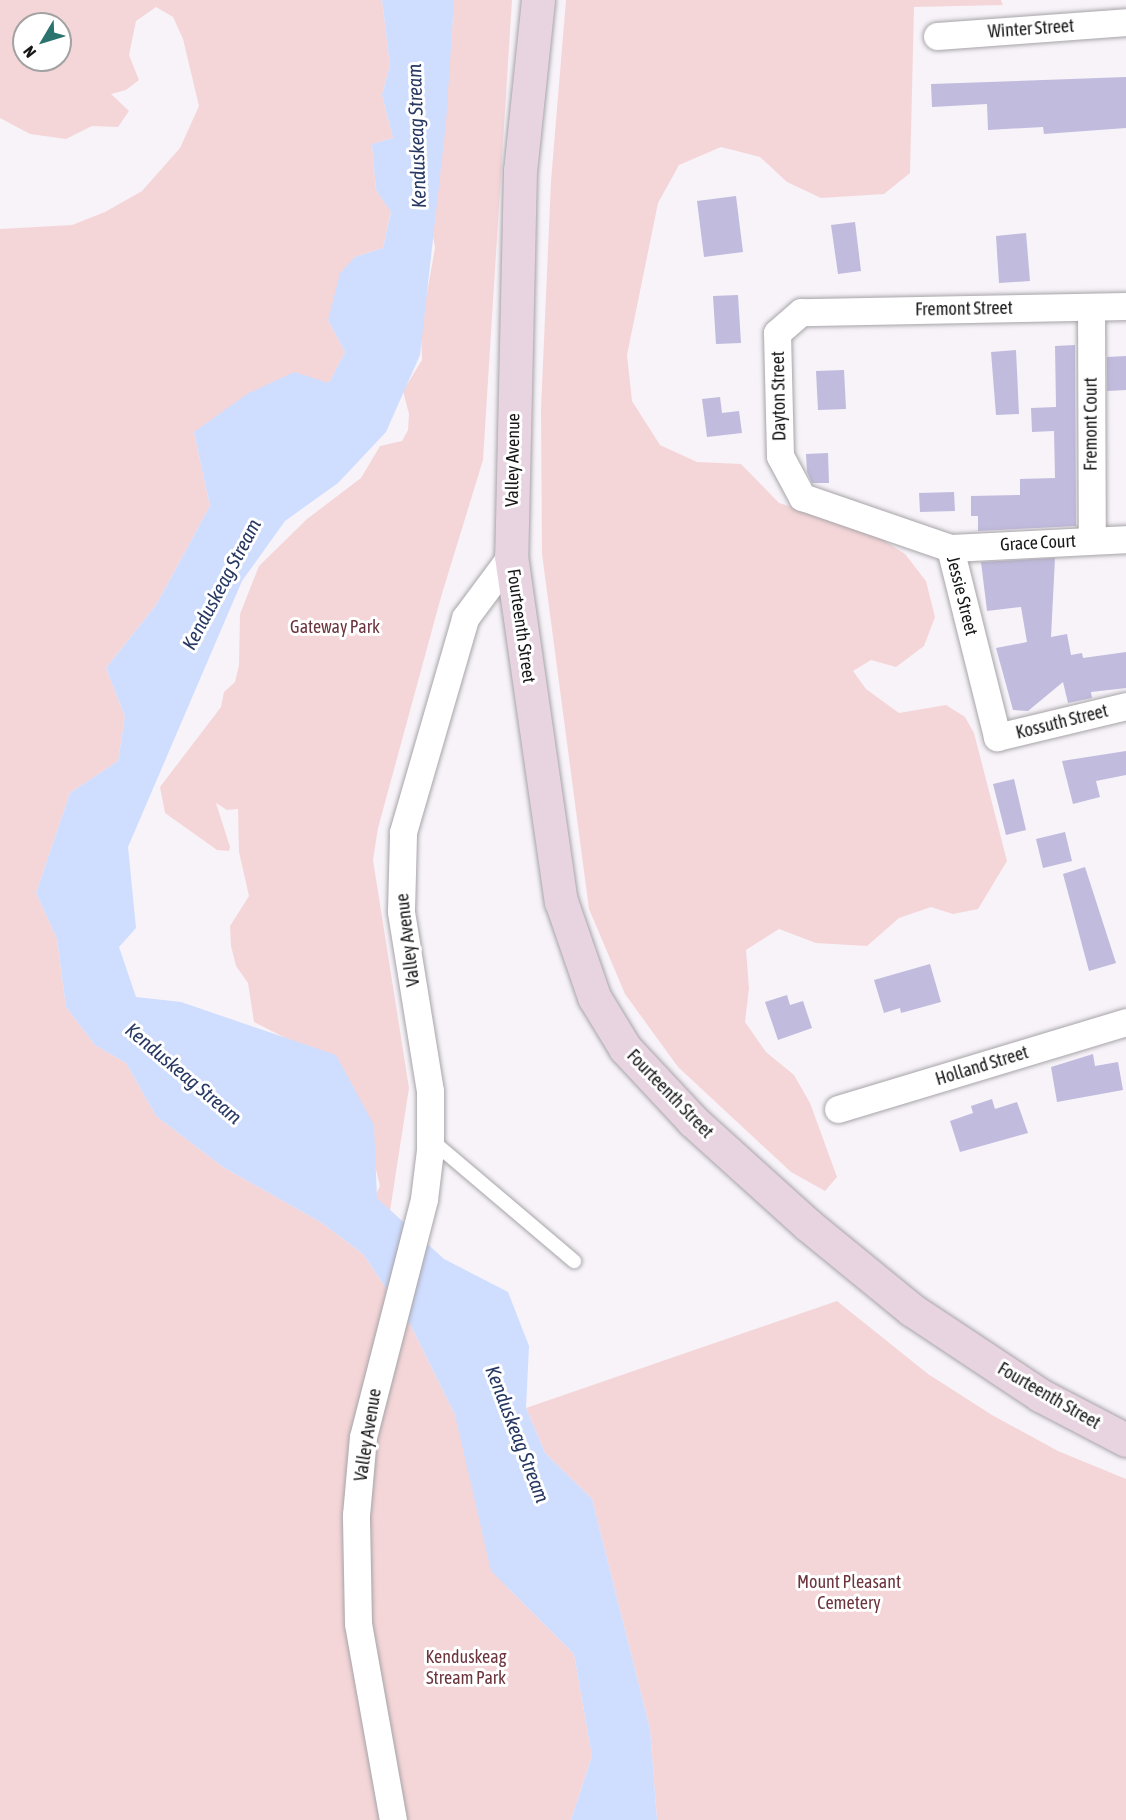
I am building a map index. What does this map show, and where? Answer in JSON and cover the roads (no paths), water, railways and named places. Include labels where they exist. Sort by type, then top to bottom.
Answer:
[{"type":"street","name":"Valley Avenue","points":[[393,1820],[358,1623],[356,1515],[363,1437],[424,1199],[430,1139],[430,1091],[401,911],[403,832],[465,618],[511,556],[520,170],[538,0]]},
{"type":"street","name":"Winter Street","points":[[937,36],[1126,22]]},
{"type":"street","name":"Fremont Street","points":[[801,312],[1126,306]]},
{"type":"street","name":"Fremont Court","points":[[1091,308],[1092,540]]},
{"type":"street","name":"Dayton Street","points":[[780,456],[777,333],[801,312]]},
{"type":"street","name":"Jessie Street","points":[[780,456],[802,497],[950,548],[997,737]]},
{"type":"street","name":"Grace Court","points":[[950,548],[1126,539]]},
{"type":"street","name":"Fourteenth Street","points":[[511,556],[561,901],[594,998],[625,1048],[693,1121],[808,1225],[912,1310],[1040,1395],[1126,1440]]},
{"type":"street","name":"Kossuth Street","points":[[997,737],[1126,706]]},
{"type":"street","name":"Holland Street","points":[[838,1109],[1126,1022]]},
{"type":"lane","points":[[430,1139],[574,1262]]},
{"type":"water","name":"Kenduskeag Stream","points":[[382,0],[454,0],[446,123],[420,355],[386,432],[338,483],[285,521],[242,581],[128,847],[136,928],[119,947],[136,997],[181,1002],[336,1055],[374,1125],[377,1198],[444,1259],[508,1292],[529,1346],[526,1408],[545,1453],[592,1499],[650,1729],[657,1820],[571,1820],[592,1756],[574,1654],[491,1571],[455,1415],[409,1322],[363,1254],[322,1223],[223,1167],[156,1116],[126,1063],[95,1045],[66,1007],[57,939],[36,893],[70,793],[118,761],[125,717],[106,668],[156,605],[210,506],[194,432],[247,394],[294,372],[329,383],[345,352],[328,320],[340,273],[355,257],[383,248],[391,212],[376,190],[372,144],[393,138],[382,95],[390,65]]},
{"type":"park label","name":"Gateway Park","points":[[335,627]]},
{"type":"park label","name":"Mount Pleasant Cemetery","points":[[849,1593]]},
{"type":"park label","name":"Kenduskeag Stream Park","points":[[466,1668]]}]
